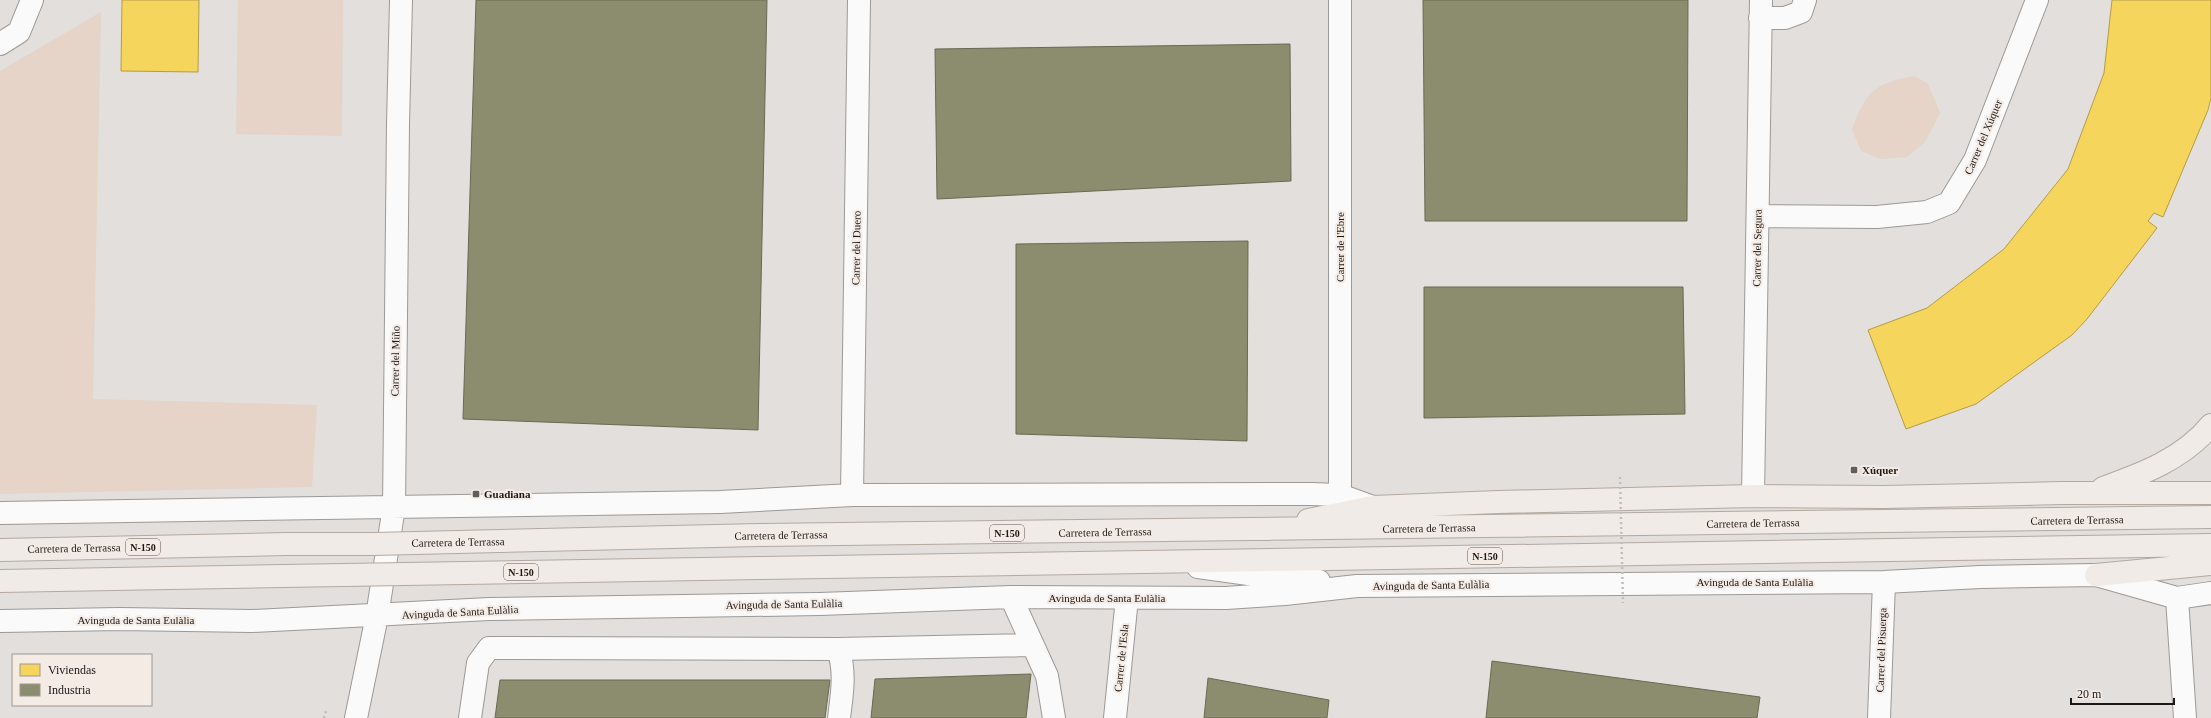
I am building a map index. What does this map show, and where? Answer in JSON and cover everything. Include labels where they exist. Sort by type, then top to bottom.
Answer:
[{"type":"main road","points":[[2088,493],[2148,471],[2190,446],[2211,425]]},
{"type":"main road","points":[[1255,530],[1373,507],[1753,496],[1884,497],[2088,493],[2211,493]]},
{"type":"main road","name":"Carretera de Terrassa","points":[[0,550],[286,544],[373,544],[760,535],[2211,517]]},
{"type":"main road","name":"N-150","points":[[0,581],[1154,561],[2211,545]]},
{"type":"main road","points":[[2096,575],[2211,564]]},
{"type":"street","points":[[0,44],[19,32],[32,0]]},
{"type":"street","name":"Carrer del Miño","points":[[356,718],[377,616],[394,506],[398,124],[401,0]]},
{"type":"street","name":"Carrer del Duero","points":[[852,495],[859,0]]},
{"type":"street","name":"Carrer de l'Ebre","points":[[1340,0],[1340,495]]},
{"type":"street","points":[[1761,9],[1785,18],[1801,12],[1805,0]]},
{"type":"street","name":"Carrer del Xúquer","points":[[1758,216],[1878,217],[1927,212],[1949,202],[1975,160],[2037,0]]},
{"type":"street","name":"Carrer del Segura","points":[[1753,496],[1761,9]]},
{"type":"street","points":[[0,513],[720,502],[852,495],[1340,495],[1373,507]]},
{"type":"street","points":[[1154,561],[1263,576],[1300,578],[1357,586]]},
{"type":"street","name":"Avinguda de Santa Eulàlia","points":[[0,621],[120,619],[252,620],[377,616],[488,610],[820,604],[1011,597],[1226,598],[1285,594],[1357,586],[1884,582],[1980,577],[2096,575],[2177,598],[2211,593]]},
{"type":"street","name":"Carrer del Pisuerga","points":[[1879,718],[1884,582]]},
{"type":"street","points":[[1011,597],[1047,676],[1054,718]]},
{"type":"street","name":"Carrer de l'Esla","points":[[1115,718],[1127,598]]},
{"type":"street","points":[[2177,598],[2185,718]]},
{"type":"street","points":[[470,718],[478,663],[489,648],[838,649],[1032,645]]},
{"type":"street","points":[[838,649],[842,660],[844,682],[839,718]]},
{"type":"path","points":[[1620,477],[1623,603]]},
{"type":"shaded area","points":[[238,0],[343,0],[342,136],[236,134]]},
{"type":"shaded area","points":[[101,12],[93,399],[317,405],[312,487],[0,494],[0,71]]},
{"type":"shaded area","points":[[1914,76],[1928,84],[1940,113],[1925,142],[1907,157],[1881,159],[1861,151],[1852,129],[1862,105],[1874,91],[1881,86],[1890,82]]},
{"type":"building: Viviendas","points":[[122,0],[199,0],[198,72],[121,71]]},
{"type":"building: Viviendas","points":[[2112,0],[2211,0],[2211,98],[2208,110],[2163,217],[2154,213],[2148,221],[2157,228],[2087,319],[2072,335],[1976,404],[1906,429],[1868,330],[1927,308],[2004,249],[2068,169],[2104,73]]},
{"type":"building: Industria","points":[[476,0],[767,0],[758,430],[463,419]]},
{"type":"building: Industria","points":[[1423,0],[1688,0],[1687,221],[1425,221]]},
{"type":"building: Industria","points":[[1290,44],[1291,181],[937,199],[935,49]]},
{"type":"building: Industria","points":[[1248,241],[1247,441],[1016,434],[1016,244]]},
{"type":"building: Industria","points":[[1424,287],[1683,287],[1685,414],[1424,418]]},
{"type":"building: Industria","points":[[1492,661],[1760,697],[1757,718],[1486,718]]},
{"type":"building: Industria","points":[[1031,674],[1026,718],[871,718],[875,679]]},
{"type":"building: Industria","points":[[1208,678],[1329,700],[1327,718],[1204,718]]},
{"type":"building: Industria","points":[[500,680],[830,680],[825,718],[495,718]]},
{"type":"place","name":"Xúquer","points":[[1854,470]]},
{"type":"place","name":"Guadiana","points":[[476,494]]}]
